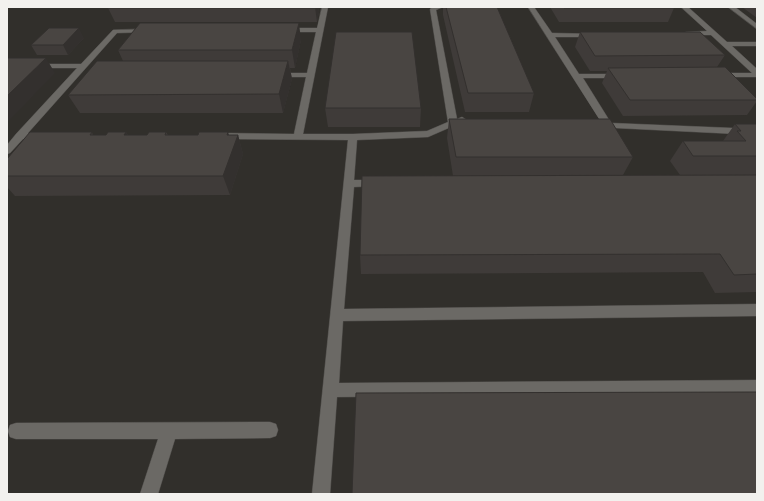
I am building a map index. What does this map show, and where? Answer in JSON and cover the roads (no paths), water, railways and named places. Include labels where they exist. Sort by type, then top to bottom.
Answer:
[{"type":"street","points":[[298,136],[325,7]]},
{"type":"street","points":[[440,7],[433,9],[453,123]]},
{"type":"street","points":[[531,7],[608,126]]},
{"type":"street","points":[[684,7],[757,74]]},
{"type":"street","points":[[731,7],[757,27]]},
{"type":"street","points":[[273,30],[320,30]]},
{"type":"street","points":[[7,151],[115,31],[155,31]]},
{"type":"street","points":[[674,34],[713,33]]},
{"type":"street","points":[[550,35],[604,34]]},
{"type":"street","points":[[725,44],[757,44]]},
{"type":"street","points":[[742,59],[757,60]]},
{"type":"street","points":[[7,66],[83,66]]},
{"type":"street","points":[[75,74],[91,74]]},
{"type":"street","points":[[710,75],[757,74]]},
{"type":"street","points":[[264,75],[311,75]]},
{"type":"street","points":[[577,76],[632,75]]},
{"type":"street","points":[[211,136],[354,137],[428,134],[453,123],[462,120],[469,120]]},
{"type":"street","points":[[585,125],[757,132]]},
{"type":"street","points":[[20,136],[51,136]]},
{"type":"street","points":[[321,494],[354,137]]},
{"type":"street","points":[[349,184],[389,183]]},
{"type":"street","points":[[337,315],[757,310]]},
{"type":"street","points":[[330,390],[757,387]]},
{"type":"street","points":[[16,431],[270,430]]},
{"type":"street","points":[[149,494],[169,431]]}]
